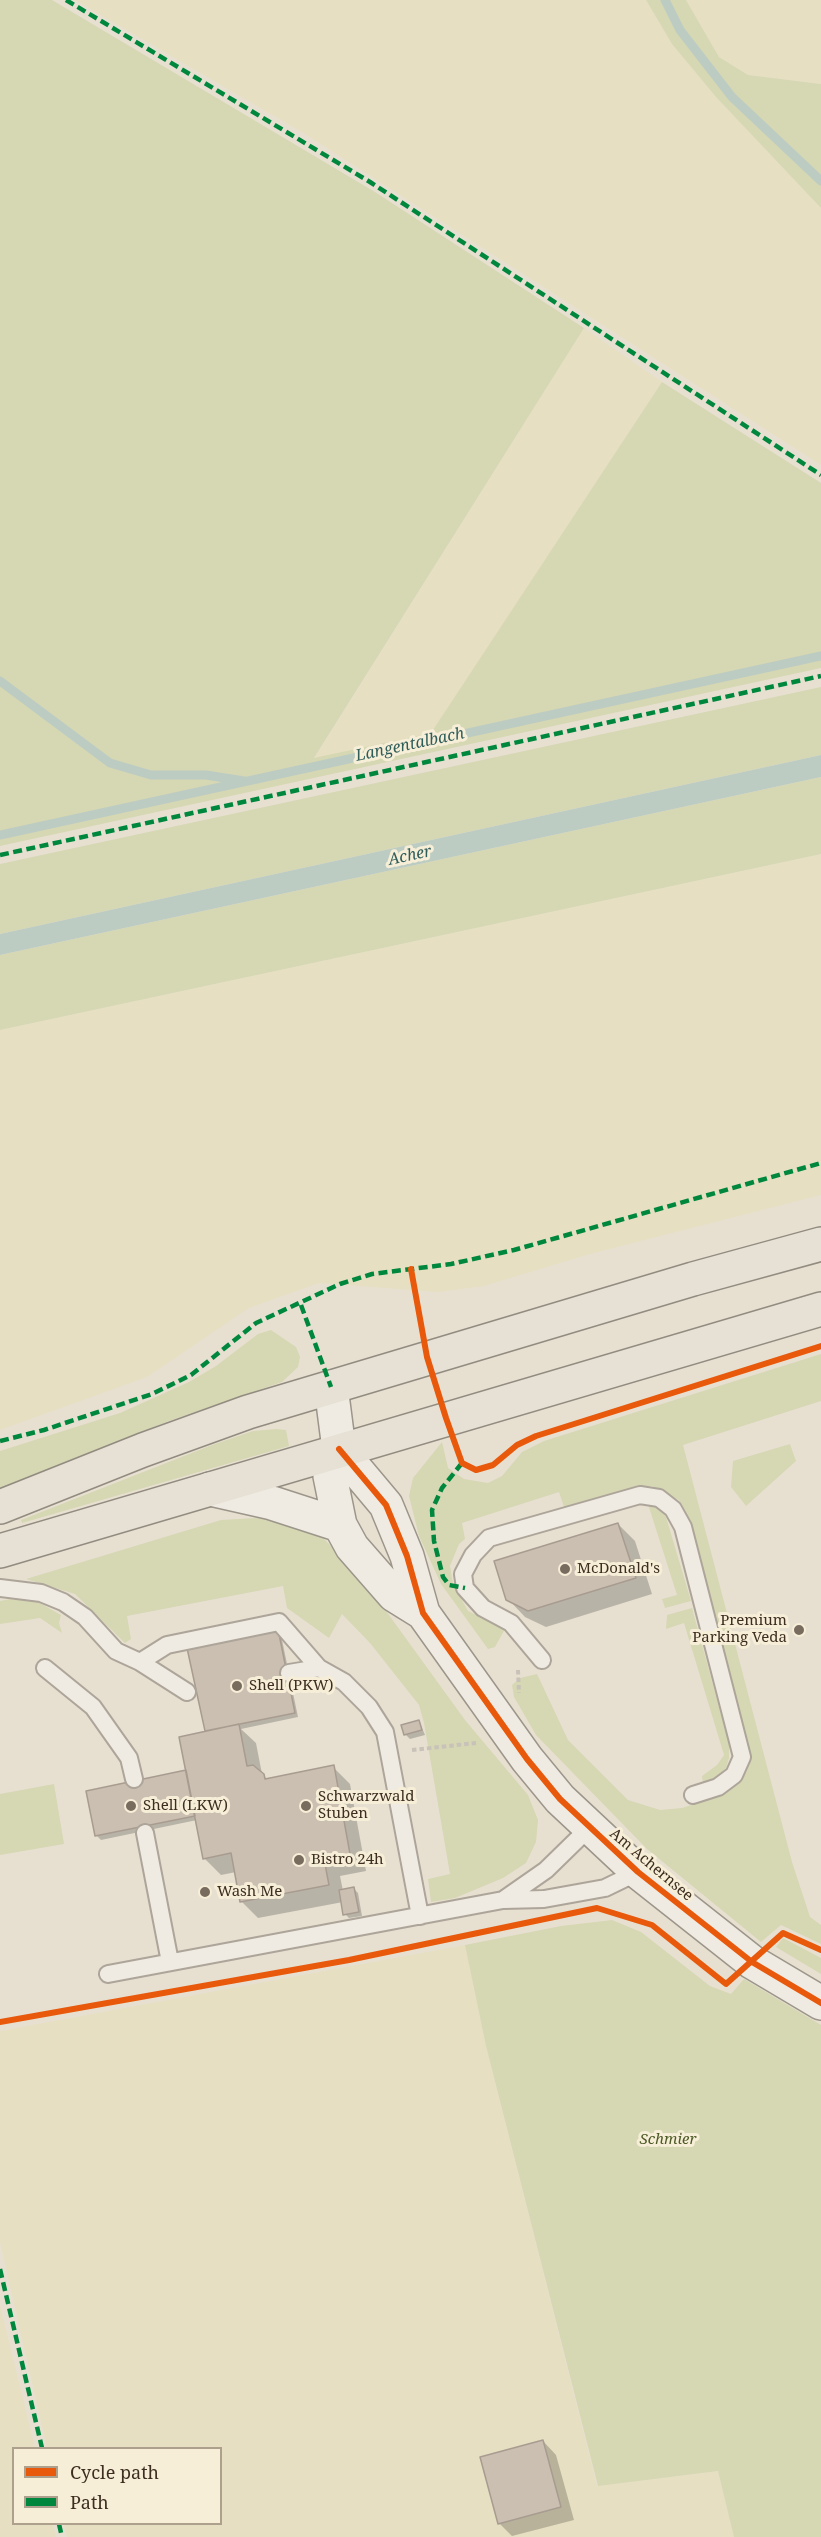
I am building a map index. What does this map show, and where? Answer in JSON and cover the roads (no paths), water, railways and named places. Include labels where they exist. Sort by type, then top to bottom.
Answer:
[{"type":"main road","points":[[0,1507],[142,1450],[248,1412],[681,1282],[821,1244]]},
{"type":"main road","points":[[0,1551],[339,1449],[821,1309]]},
{"type":"street","points":[[332,1387],[339,1449],[330,1476],[340,1525],[352,1548],[394,1595],[423,1613]]},
{"type":"street","points":[[339,1449],[386,1505],[406,1556],[423,1613]]},
{"type":"street","points":[[210,1489],[272,1503],[340,1525]]},
{"type":"street","name":"Am Achernsee","points":[[423,1613],[527,1760],[589,1828],[638,1872],[752,1962],[821,2003]]},
{"type":"lane","points":[[542,1660],[511,1623],[483,1608],[465,1588],[463,1574],[473,1554],[489,1538],[640,1495],[659,1498],[674,1509],[683,1527],[742,1757],[734,1775],[718,1787],[693,1795]]},
{"type":"lane","points":[[0,1587],[41,1593],[63,1602],[85,1617],[116,1651],[140,1662],[187,1692]]},
{"type":"lane","points":[[140,1662],[167,1645],[279,1622],[319,1668],[344,1682],[369,1707],[385,1732],[420,1916]]},
{"type":"lane","points":[[45,1668],[93,1707],[129,1758],[134,1779]]},
{"type":"lane","points":[[289,1673],[319,1668]]},
{"type":"lane","points":[[503,1900],[546,1870],[589,1828]]},
{"type":"lane","points":[[145,1833],[170,1962]]},
{"type":"lane","points":[[108,1974],[503,1900],[544,1899],[605,1888],[638,1872]]},
{"type":"water","name":"Acher","points":[[821,755],[821,777],[0,955],[0,934]]},
{"type":"waterway","points":[[665,0],[680,30],[732,97],[821,181]]},
{"type":"waterway","name":"Langentalbach","points":[[0,835],[821,656]]},
{"type":"waterway","points":[[0,681],[110,763],[151,775],[206,775],[244,781]]},
{"type":"place","name":"McDonald's","points":[[565,1569]]},
{"type":"place","name":"Premium Parking Veda","points":[[799,1630]]},
{"type":"place","name":"Shell (PKW)","points":[[237,1686]]},
{"type":"place","name":"Shell (LKW)","points":[[131,1806]]},
{"type":"place","name":"Schwarzwald Stuben","points":[[306,1806]]},
{"type":"place","name":"Bistro 24h","points":[[299,1860]]},
{"type":"place","name":"Wash Me","points":[[205,1892]]},
{"type":"park label","name":"Schmier","points":[[668,2140]]}]
